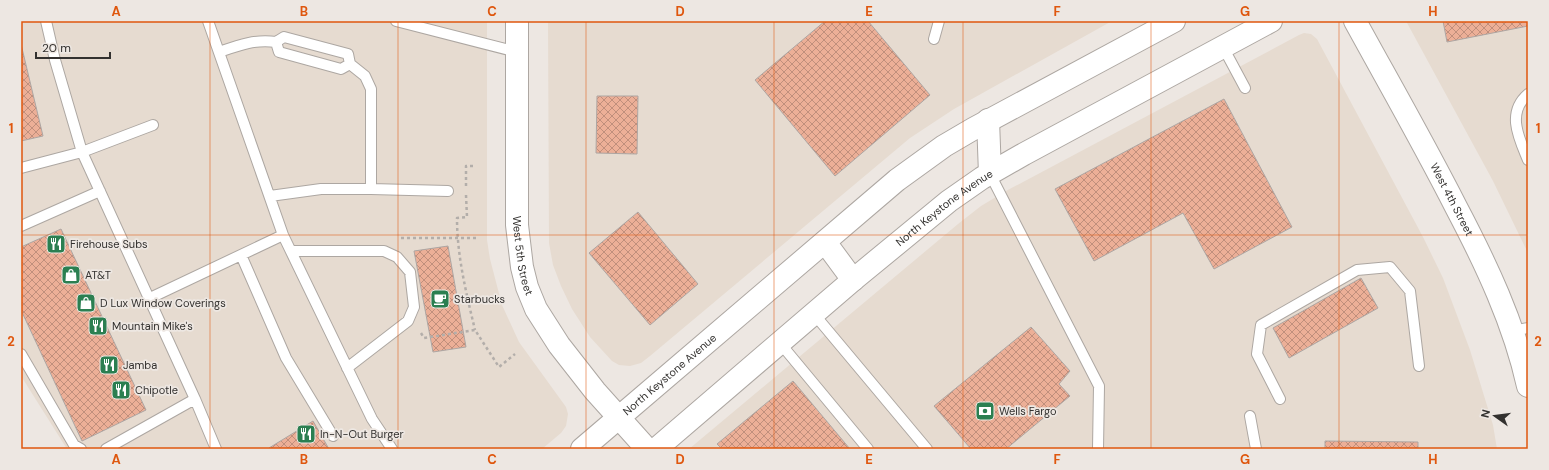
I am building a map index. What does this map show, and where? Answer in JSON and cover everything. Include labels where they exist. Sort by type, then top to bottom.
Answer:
[{"type":"main road","name":"West 5th Street","points":[[517,21],[517,225],[522,267],[527,287],[536,309],[559,345],[619,418],[647,449]]},
{"type":"main road","name":"North Keystone Avenue","points":[[582,449],[897,180],[923,160],[988,120],[1174,21]]},
{"type":"main road","name":"North Keystone Avenue","points":[[656,449],[853,280],[949,201],[1024,154],[1271,21]]},
{"type":"main road","name":"West 4th Street","points":[[1355,21],[1434,164],[1470,233],[1500,297],[1520,330],[1528,386]]},
{"type":"main road","points":[[988,120],[990,174]]},
{"type":"main road","points":[[825,242],[853,280]]},
{"type":"lane","points":[[46,21],[55,60],[82,152],[195,399],[216,449]]},
{"type":"lane","points":[[208,21],[283,235],[372,420],[392,449]]},
{"type":"lane","points":[[396,21],[517,52]]},
{"type":"lane","points":[[934,39],[939,21]]},
{"type":"lane","points":[[219,52],[254,41],[276,42],[284,37],[348,54],[350,64],[365,76],[371,89],[371,189]]},
{"type":"lane","points":[[276,42],[279,52],[341,69],[350,64]]},
{"type":"lane","points":[[1223,47],[1245,88]]},
{"type":"lane","points":[[1528,94],[1516,112],[1516,128],[1528,160]]},
{"type":"lane","points":[[21,168],[82,152],[153,124]]},
{"type":"lane","points":[[990,174],[1099,386],[1098,449]]},
{"type":"lane","points":[[270,196],[321,189],[448,191]]},
{"type":"lane","points":[[21,226],[100,191]]},
{"type":"lane","points":[[148,299],[283,235]]},
{"type":"lane","points":[[291,251],[384,251],[397,257],[410,272],[414,307],[408,321],[347,368]]},
{"type":"lane","points":[[241,255],[286,358],[333,436]]},
{"type":"lane","points":[[1280,399],[1257,354],[1261,325],[1358,270],[1390,267],[1410,292],[1419,366]]},
{"type":"lane","points":[[814,314],[926,449]]},
{"type":"lane","points":[[780,343],[868,449]]},
{"type":"lane","points":[[21,354],[74,445],[82,449]]},
{"type":"lane","points":[[106,449],[195,399]]},
{"type":"lane","points":[[1250,416],[1256,449]]},
{"type":"path","points":[[401,238],[476,238]]},
{"type":"path","points":[[457,238],[460,268],[475,330],[499,367],[515,354]]},
{"type":"path","points":[[419,329],[424,338],[475,330]]},
{"type":"shaded area","points":[[21,21],[487,21],[487,240],[490,259],[502,305],[519,342],[566,407],[568,414],[566,426],[561,433],[542,449],[67,449],[21,376]]},
{"type":"shaded area","points":[[548,21],[1112,21],[954,109],[910,138],[650,356],[641,363],[630,366],[619,365],[612,361],[590,337],[572,309],[553,265],[549,243]]},
{"type":"shaded area","points":[[1406,21],[1528,21],[1528,253],[1493,181]]},
{"type":"shaded area","points":[[1304,33],[1311,34],[1317,39],[1423,237],[1443,278],[1470,350],[1493,425],[1497,449],[689,449],[981,206],[1006,191]]},
{"type":"building","points":[[825,21],[868,21],[930,95],[835,176],[755,80]]},
{"type":"building","points":[[1443,21],[1528,21],[1528,26],[1447,42]]},
{"type":"building","points":[[21,44],[43,136],[21,141]]},
{"type":"building","points":[[597,96],[638,96],[637,154],[596,153]]},
{"type":"building","points":[[1224,99],[1292,227],[1214,269],[1183,213],[1094,261],[1055,189]]},
{"type":"building","points":[[638,212],[698,284],[650,325],[589,253]]},
{"type":"building","points":[[61,229],[146,410],[82,441],[21,310],[21,247]]},
{"type":"building","name":"Starbucks","points":[[448,246],[466,347],[433,352],[414,251]]},
{"type":"building","points":[[1361,278],[1378,308],[1289,358],[1273,328]]},
{"type":"building","points":[[1031,327],[1070,371],[1059,384],[1070,396],[1006,449],[971,449],[934,406]]},
{"type":"building","points":[[793,381],[850,449],[722,449],[717,444]]},
{"type":"building","name":"In-N-Out Burger","points":[[313,421],[329,449],[269,448]]},
{"type":"building","points":[[1325,441],[1418,442],[1418,449],[1325,449]]},
{"type":"place","name":"Firehouse Subs","points":[[56,244]]},
{"type":"place","name":"AT&T","points":[[71,275]]},
{"type":"place","name":"Starbucks","points":[[440,299]]},
{"type":"place","name":"D Lux Window Coverings","points":[[86,303]]},
{"type":"place","name":"Mountain Mike's","points":[[98,326]]},
{"type":"place","name":"Jamba","points":[[109,365]]},
{"type":"place","name":"Chipotle","points":[[121,390]]},
{"type":"place","name":"Wells Fargo","points":[[985,411]]},
{"type":"place","name":"In-N-Out Burger","points":[[306,434]]}]
